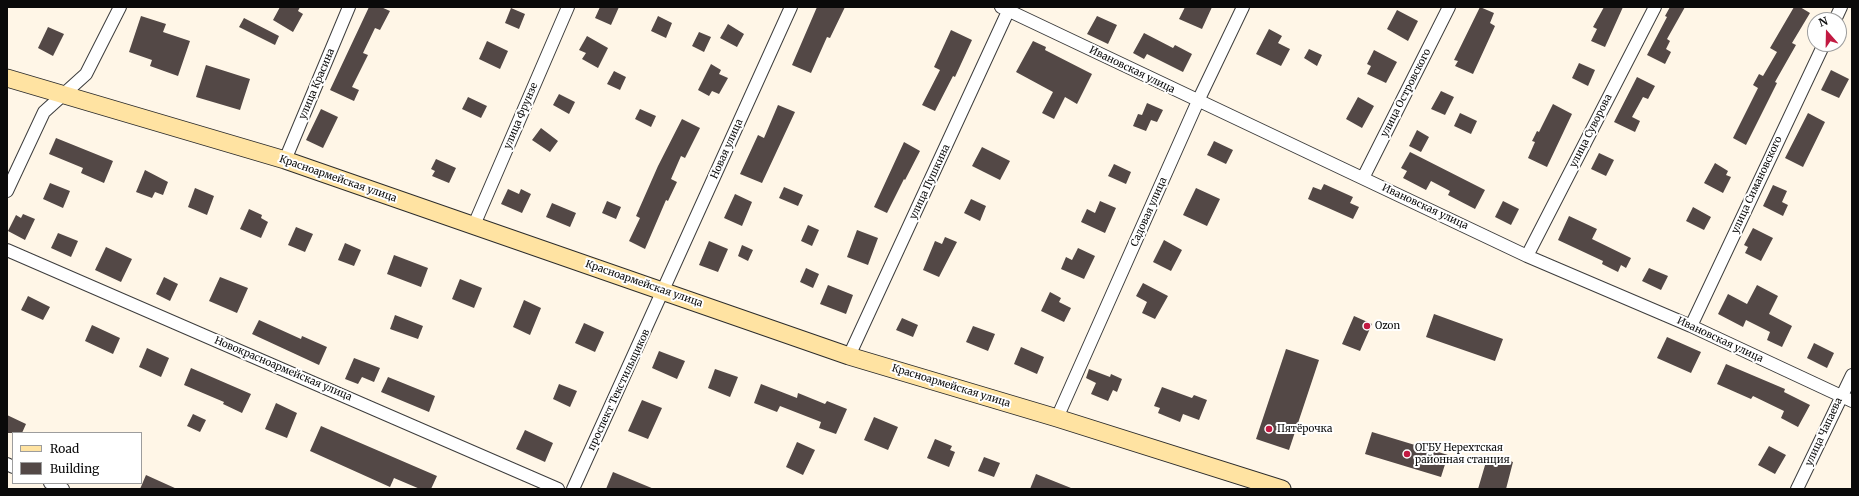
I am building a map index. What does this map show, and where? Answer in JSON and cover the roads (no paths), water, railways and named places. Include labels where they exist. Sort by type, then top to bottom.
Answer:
[{"type":"street","points":[[7,191],[44,112],[86,74],[120,7]]},
{"type":"street","name":"улица Красина","points":[[284,160],[350,7]]},
{"type":"street","name":"улица Фрунзе","points":[[474,225],[568,7]]},
{"type":"street","name":"Новая улица","points":[[664,290],[791,7]]},
{"type":"street","name":"Садовая улица","points":[[1056,418],[1198,101],[1243,7]]},
{"type":"street","name":"улица Островского","points":[[1363,178],[1449,7]]},
{"type":"street","name":"улица Суворова","points":[[1527,256],[1655,7]]},
{"type":"street","name":"Ивановская улица","points":[[1006,8],[1198,101],[1527,256],[1691,326],[1847,399]]},
{"type":"street","name":"улица Пушкина","points":[[850,356],[1006,8]]},
{"type":"street","name":"улица Симановского","points":[[1691,326],[1820,52]]},
{"type":"street","name":"Красноармейская улица","points":[[7,78],[284,160],[664,290],[850,356],[1056,418],[1282,489]]},
{"type":"street","name":"Новокрасноармейская улица","points":[[7,250],[558,489]]},
{"type":"street","name":"проспект Текстильщиков","points":[[573,489],[664,290]]},
{"type":"street","name":"улица Чапаева","points":[[1797,489],[1847,399],[1852,375]]},
{"type":"street","points":[[52,484],[63,489]]},
{"type":"place","name":"Ozon","points":[[1367,326]]},
{"type":"place","name":"Пятёрочка","points":[[1269,429]]},
{"type":"place","name":"ОГБУ Нерехтская районная станция","points":[[1407,454]]}]
